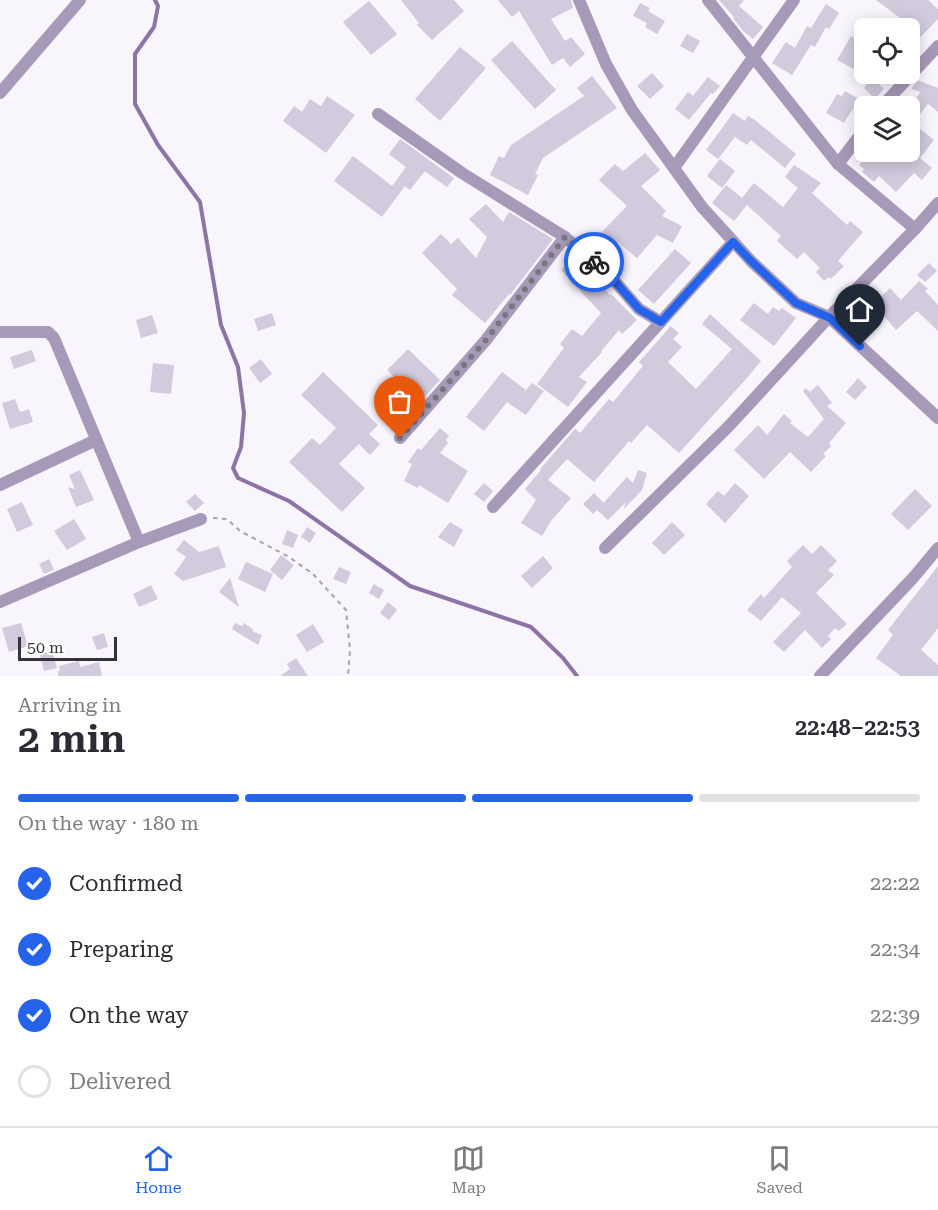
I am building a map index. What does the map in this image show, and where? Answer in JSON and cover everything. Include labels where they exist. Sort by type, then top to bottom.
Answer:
[{"type":"street","points":[[0,93],[80,0]]},
{"type":"street","points":[[579,0],[606,64],[632,110],[702,207],[751,261],[796,303],[830,318],[938,418]]},
{"type":"street","points":[[708,0],[838,164],[915,229]]},
{"type":"street","points":[[674,168],[794,0]]},
{"type":"street","points":[[891,96],[938,46]]},
{"type":"street","points":[[378,114],[462,173],[565,237],[612,278],[639,309],[661,322]]},
{"type":"street","points":[[838,164],[854,143]]},
{"type":"street","points":[[605,548],[729,426],[938,202]]},
{"type":"street","points":[[400,438],[486,340],[565,237]]},
{"type":"street","points":[[493,507],[733,242]]},
{"type":"street","points":[[0,332],[48,332],[54,338],[139,542]]},
{"type":"street","points":[[0,485],[96,440]]},
{"type":"street","points":[[0,602],[139,542],[201,519]]},
{"type":"street","points":[[820,676],[913,578],[938,548]]},
{"type":"path","points":[[201,519],[227,519],[240,531],[289,557],[313,574],[346,610],[350,650],[348,676]]},
{"type":"building","points":[[401,0],[454,0],[464,11],[432,40],[417,25],[419,23]]},
{"type":"building","points":[[498,0],[571,0],[573,8],[551,19],[565,41],[571,37],[585,54],[570,67],[563,58],[552,65],[519,11],[512,17]]},
{"type":"building","points":[[719,0],[744,0],[739,6],[763,27],[753,39],[743,31]]},
{"type":"building","points":[[876,0],[928,0],[938,9],[938,19],[920,38],[920,18],[900,18]]},
{"type":"building","points":[[369,1],[397,34],[371,55],[343,22]]},
{"type":"building","points":[[640,3],[650,8],[648,11],[665,21],[657,34],[645,27],[647,23],[633,16]]},
{"type":"building","points":[[826,4],[839,13],[829,29],[826,27],[815,47],[811,45],[792,75],[772,63],[786,42],[795,48],[807,26],[811,28]]},
{"type":"building","points":[[687,34],[700,41],[693,53],[680,46]]},
{"type":"building","points":[[851,36],[854,38],[854,69],[837,60]]},
{"type":"building","points":[[512,41],[556,90],[535,109],[491,60]]},
{"type":"building","points":[[460,47],[486,68],[440,121],[415,99]]},
{"type":"building","points":[[652,73],[664,86],[650,99],[637,86]]},
{"type":"building","points":[[592,76],[617,108],[543,158],[528,195],[490,175],[499,156],[504,158],[511,145],[584,96],[577,88]]},
{"type":"building","points":[[708,77],[720,86],[713,94],[711,93],[689,120],[675,109],[688,92],[693,96]]},
{"type":"building","points":[[920,81],[938,88],[938,112],[928,104],[920,114],[920,96],[918,96],[921,92],[911,89],[914,84],[920,84]]},
{"type":"building","points":[[867,84],[879,84],[884,89],[878,96],[872,96],[864,88]]},
{"type":"building","points":[[845,91],[854,96],[854,107],[844,123],[826,113],[837,94],[842,96]]},
{"type":"building","points":[[327,96],[355,115],[326,153],[283,121],[294,106],[302,112],[310,99],[321,106]]},
{"type":"building","points":[[733,113],[745,121],[748,116],[755,120],[796,154],[785,168],[751,140],[747,145],[735,137],[718,159],[706,150]]},
{"type":"building","points":[[920,129],[934,140],[920,158]]},
{"type":"building","points":[[400,139],[454,178],[447,187],[424,172],[410,190],[405,186],[382,217],[334,181],[353,156],[392,186],[406,167],[389,154]]},
{"type":"building","points":[[645,153],[660,170],[641,186],[666,211],[662,216],[682,226],[673,243],[657,235],[637,258],[618,242],[607,253],[594,240],[627,206],[599,180],[615,164],[623,171]]},
{"type":"building","points":[[920,158],[932,168],[922,180],[914,173],[896,192],[879,176],[874,182],[862,172],[864,169],[859,165],[862,162],[920,162]]},
{"type":"building","points":[[720,159],[735,171],[722,188],[707,176]]},
{"type":"building","points":[[794,165],[821,183],[812,193],[847,225],[850,221],[863,232],[838,261],[844,266],[831,279],[829,277],[824,281],[816,272],[820,268],[804,252],[797,259],[777,241],[781,236],[747,205],[734,221],[712,203],[726,185],[742,198],[754,183],[783,207],[798,188],[785,177]]},
{"type":"building","points":[[486,204],[503,222],[509,212],[553,239],[510,295],[485,323],[452,295],[457,289],[422,253],[441,234],[451,244],[458,238],[476,258],[487,237],[469,219]]},
{"type":"building","points":[[675,249],[691,263],[654,304],[638,290]]},
{"type":"building","points":[[575,258],[637,320],[622,334],[619,330],[579,377],[587,382],[568,407],[537,384],[564,348],[560,344],[572,329],[582,336],[601,313],[561,270]]},
{"type":"building","points":[[929,263],[937,271],[925,282],[917,275]]},
{"type":"building","points":[[919,281],[928,289],[925,291],[938,305],[938,331],[917,311],[896,330],[884,316],[875,326],[855,307],[865,296],[874,304],[890,288],[901,300]]},
{"type":"building","points":[[754,303],[768,314],[773,307],[779,311],[782,308],[796,318],[774,346],[740,320]]},
{"type":"building","points":[[272,313],[276,325],[258,331],[254,319]]},
{"type":"building","points":[[710,314],[761,361],[746,379],[679,453],[647,425],[631,443],[629,441],[594,482],[567,459],[548,480],[571,498],[551,521],[542,536],[521,523],[536,500],[525,489],[540,469],[575,429],[580,433],[609,399],[613,402],[643,366],[639,362],[671,326],[679,333],[673,339],[682,347],[668,362],[696,389],[732,349],[702,324]]},
{"type":"building","points":[[152,315],[158,333],[141,338],[136,320]]},
{"type":"building","points":[[408,349],[440,380],[420,402],[387,370]]},
{"type":"building","points":[[32,350],[36,361],[14,369],[10,357]]},
{"type":"building","points":[[261,359],[272,374],[260,383],[249,368]]},
{"type":"building","points":[[153,363],[174,365],[171,394],[150,392]]},
{"type":"building","points":[[323,372],[378,425],[369,434],[380,444],[370,455],[359,444],[339,464],[365,488],[342,512],[289,462],[312,438],[320,445],[336,428],[301,395]]},
{"type":"building","points":[[502,372],[526,390],[532,383],[544,391],[526,415],[507,402],[484,431],[466,417]]},
{"type":"building","points":[[858,378],[867,387],[855,400],[846,392]]},
{"type":"building","points":[[818,385],[832,403],[827,406],[846,423],[829,443],[831,446],[823,454],[826,456],[811,472],[790,452],[764,479],[734,450],[758,425],[767,435],[784,414],[792,421],[790,423],[808,437],[824,419],[803,391],[806,388],[810,392]]},
{"type":"building","points":[[15,399],[20,412],[29,409],[33,422],[10,429],[2,403]]},
{"type":"building","points":[[440,428],[449,436],[446,440],[448,443],[440,453],[468,471],[448,503],[419,485],[418,488],[404,481],[412,464],[408,462],[418,448],[421,450]]},
{"type":"building","points":[[80,470],[94,500],[76,507],[68,487],[75,489],[69,475]]},
{"type":"building","points":[[638,470],[647,473],[642,490],[623,510],[626,502],[608,520],[597,510],[627,477],[633,483]]},
{"type":"building","points":[[484,483],[493,491],[484,502],[474,494]]},
{"type":"building","points":[[735,483],[749,496],[725,523],[706,504],[718,491],[724,496]]},
{"type":"building","points":[[915,489],[932,506],[908,530],[891,514]]},
{"type":"building","points":[[594,493],[604,503],[593,514],[583,504]]},
{"type":"building","points":[[195,494],[204,503],[195,511],[186,502]]},
{"type":"building","points":[[22,502],[33,525],[17,532],[7,509]]},
{"type":"building","points":[[74,519],[86,539],[67,550],[54,531]]},
{"type":"building","points":[[450,522],[463,530],[454,547],[438,537]]},
{"type":"building","points":[[672,522],[685,535],[664,555],[652,543]]},
{"type":"building","points":[[307,527],[316,533],[310,543],[301,537]]},
{"type":"building","points":[[287,530],[298,535],[293,548],[282,544]]},
{"type":"building","points":[[184,540],[199,552],[219,546],[226,567],[183,581],[174,574],[186,557],[176,550]]},
{"type":"building","points":[[803,545],[812,554],[821,545],[837,561],[828,570],[834,575],[816,593],[847,624],[839,631],[835,628],[828,636],[831,639],[822,648],[805,630],[784,652],[773,642],[801,613],[782,597],[761,621],[747,610],[761,594],[764,598],[792,567],[787,561]]},
{"type":"building","points":[[281,555],[294,565],[282,580],[270,570]]},
{"type":"building","points":[[543,556],[553,568],[532,588],[521,576]]},
{"type":"building","points":[[49,559],[54,570],[44,574],[39,564]]},
{"type":"building","points":[[246,562],[273,574],[265,592],[238,579]]},
{"type":"building","points":[[938,566],[938,628],[921,650],[938,665],[938,676],[901,676],[876,658],[893,635],[888,630]]},
{"type":"building","points":[[339,567],[351,572],[346,584],[333,579]]},
{"type":"building","points":[[230,578],[239,607],[219,592]]},
{"type":"building","points":[[374,584],[384,590],[379,599],[369,593]]},
{"type":"building","points":[[151,585],[158,599],[139,607],[133,594]]},
{"type":"building","points":[[388,602],[397,610],[389,620],[380,613]]},
{"type":"building","points":[[21,623],[28,646],[9,652],[2,628]]},
{"type":"building","points":[[235,623],[242,626],[244,623],[253,629],[252,631],[262,635],[258,645],[232,629]]},
{"type":"building","points":[[313,624],[324,642],[307,652],[296,635]]},
{"type":"building","points":[[104,633],[108,647],[97,650],[92,637]]},
{"type":"building","points":[[52,651],[57,668],[44,671],[40,655]]},
{"type":"building","points":[[296,658],[308,676],[280,676],[290,669],[287,664]]},
{"type":"building","points":[[79,661],[80,667],[99,662],[102,676],[58,676],[59,666]]},
{"type":"waterway","points":[[155,0],[158,6],[154,27],[135,54],[135,104],[158,145],[200,202],[221,325],[238,367],[244,413],[241,447],[233,468],[238,478],[289,501],[410,586],[531,627],[563,658],[577,676]]},
{"type":"way so far","points":[[400,438],[486,340],[565,237],[594,262]]},
{"type":"route","points":[[594,262],[612,278],[639,309],[661,322],[733,242],[796,303],[830,318],[860,346]]}]
